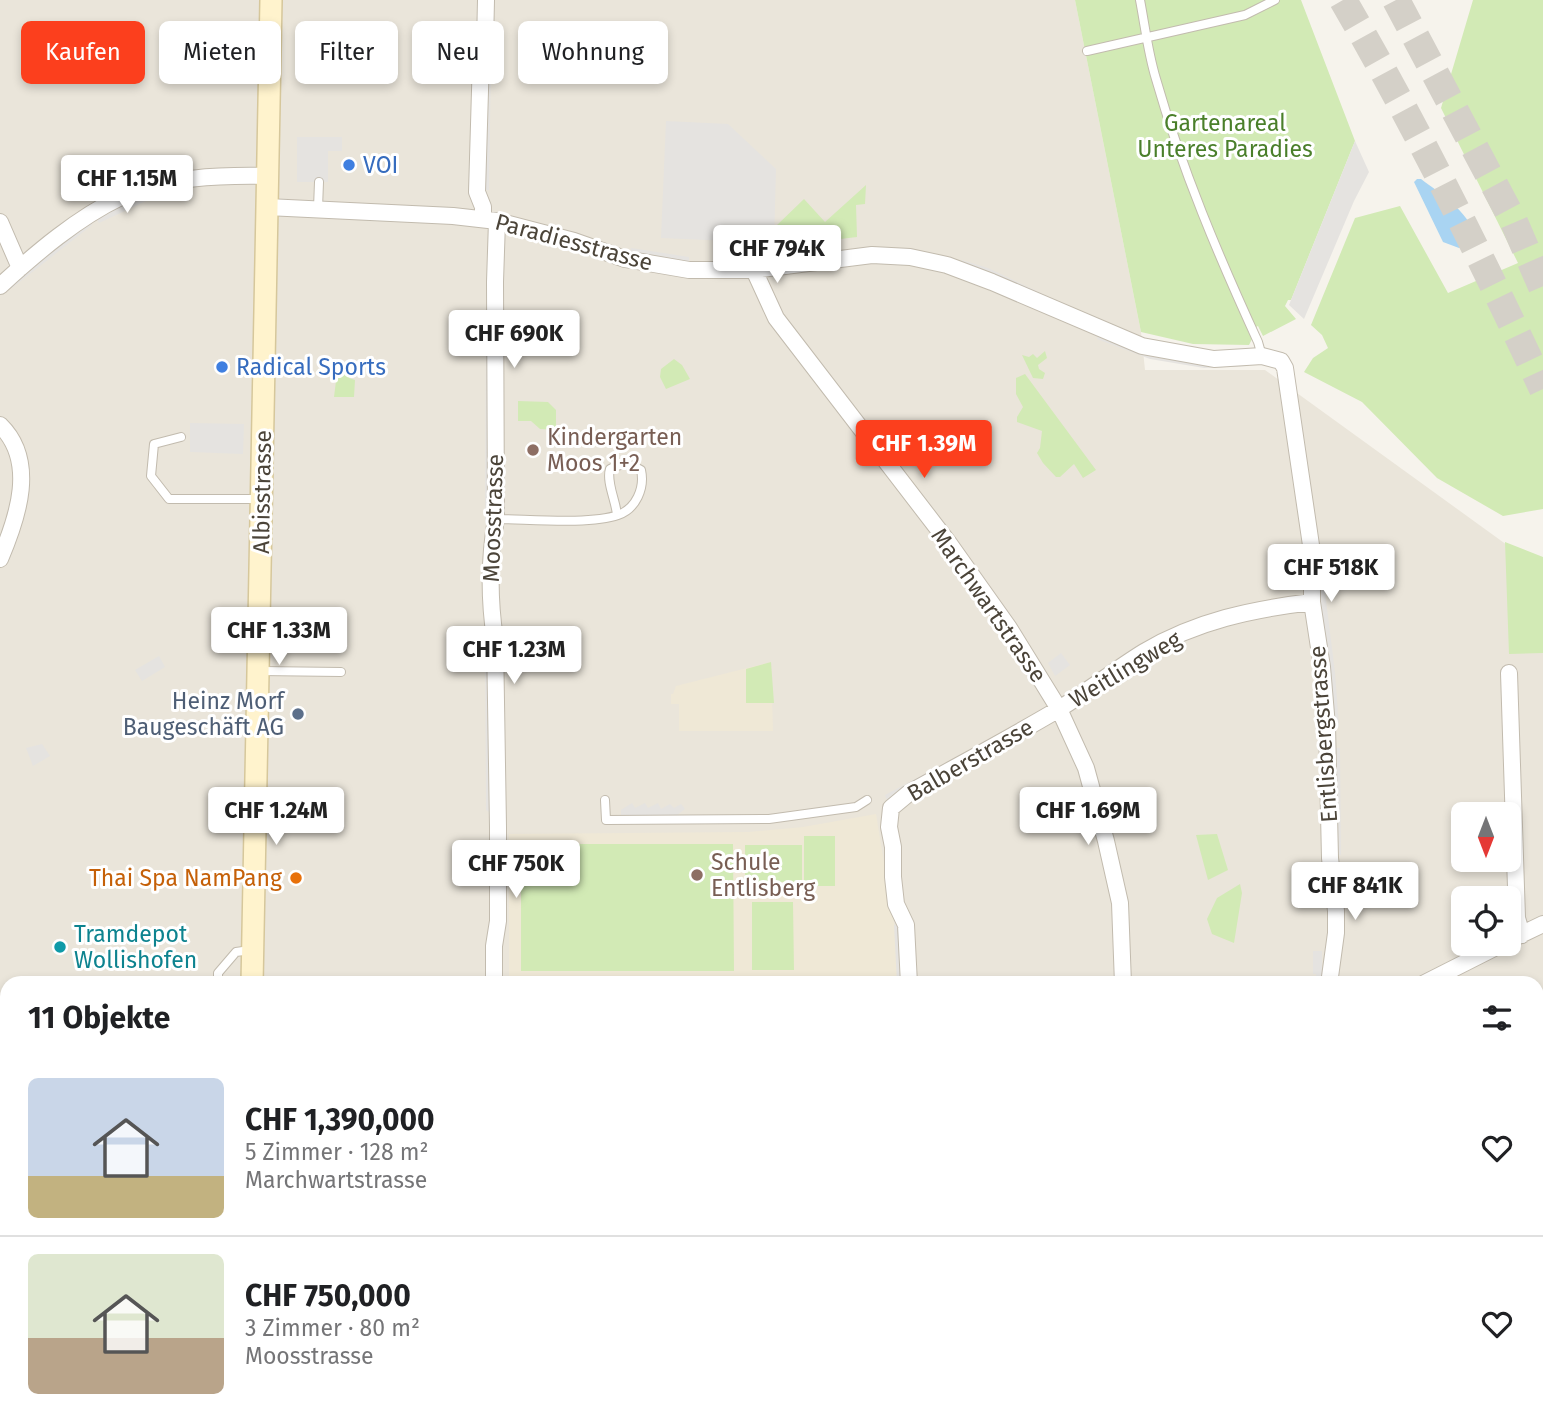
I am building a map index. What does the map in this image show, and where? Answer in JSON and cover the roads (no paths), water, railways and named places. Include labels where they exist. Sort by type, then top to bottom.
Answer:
[{"type":"main road","name":"Albisstrasse","points":[[252,976],[271,0]]},
{"type":"street","name":"Moosstrasse","points":[[486,0],[485,44],[481,58],[477,192],[490,220],[495,282],[496,519],[491,547],[491,609],[495,639],[498,921],[494,946],[494,976]]},
{"type":"street","points":[[0,286],[85,218],[121,197],[181,180],[268,176]]},
{"type":"street","name":"Paradiesstrasse","points":[[267,207],[490,220],[574,241],[625,259],[689,270],[754,270],[872,255],[910,257],[947,265],[992,282],[1142,346],[1214,359],[1262,356],[1281,361]]},
{"type":"street","points":[[0,222],[20,268]]},
{"type":"street","name":"Marchwartstrasse","points":[[754,270],[776,318],[947,542],[1009,628],[1059,709],[1086,768],[1106,841],[1120,903],[1123,976]]},
{"type":"street","name":"Entlisbergstrasse","points":[[1281,361],[1285,369],[1312,552],[1312,602],[1322,667],[1327,726],[1330,858],[1336,911],[1330,976]]},
{"type":"street","points":[[0,425],[10,434],[19,455],[22,477],[20,501],[0,559]]},
{"type":"street","name":"Weitlingweg","points":[[1059,709],[1144,652],[1171,638],[1257,609],[1312,602]]},
{"type":"street","points":[[1509,673],[1516,886]]},
{"type":"street","name":"Balberstrasse","points":[[909,976],[906,925],[896,904],[893,877],[893,847],[889,827],[891,808],[909,793],[1059,709]]},
{"type":"street","points":[[1521,936],[1543,925]]},
{"type":"street","points":[[1439,976],[1480,956]]},
{"type":"lane","points":[[1140,0],[1155,76],[1184,167],[1262,356]]},
{"type":"lane","points":[[1087,51],[1245,15],[1275,0]]},
{"type":"lane","points":[[318,208],[319,181]]},
{"type":"lane","points":[[181,437],[154,444],[151,477],[169,499],[262,499]]},
{"type":"lane","points":[[496,519],[589,519],[617,515],[629,508],[640,494],[642,474],[633,465],[620,464],[610,469],[608,476],[616,500],[617,515]]},
{"type":"lane","points":[[258,671],[341,672]]},
{"type":"lane","points":[[605,800],[606,820],[737,821],[856,807],[867,800]]},
{"type":"lane","points":[[279,811],[279,826]]},
{"type":"lane","points":[[218,976],[236,952],[253,950]]},
{"type":"water","points":[[1417,179],[1438,191],[1463,214],[1474,232],[1476,242],[1459,248],[1443,242],[1414,182]]},
{"type":"tunnel","points":[[1343,0],[1447,192],[1543,389]]},
{"type":"tunnel","points":[[1396,0],[1514,222],[1543,289]]},
{"type":"place","name":"VOI","points":[[349,165]]},
{"type":"place","name":"Radical Sports","points":[[222,367]]},
{"type":"place","name":"Kindergarten Moos 1+2","points":[[533,450]]},
{"type":"place","name":"Heinz Morf Baugeschäft AG","points":[[298,714]]},
{"type":"place","name":"Schule Entlisberg","points":[[697,875]]},
{"type":"place","name":"Thai Spa NamPang","points":[[296,878]]},
{"type":"place","name":"Tramdepot Wollishofen","points":[[60,947]]},
{"type":"park label","name":"Gartenareal Unteres Paradies","points":[[1225,136]]}]
